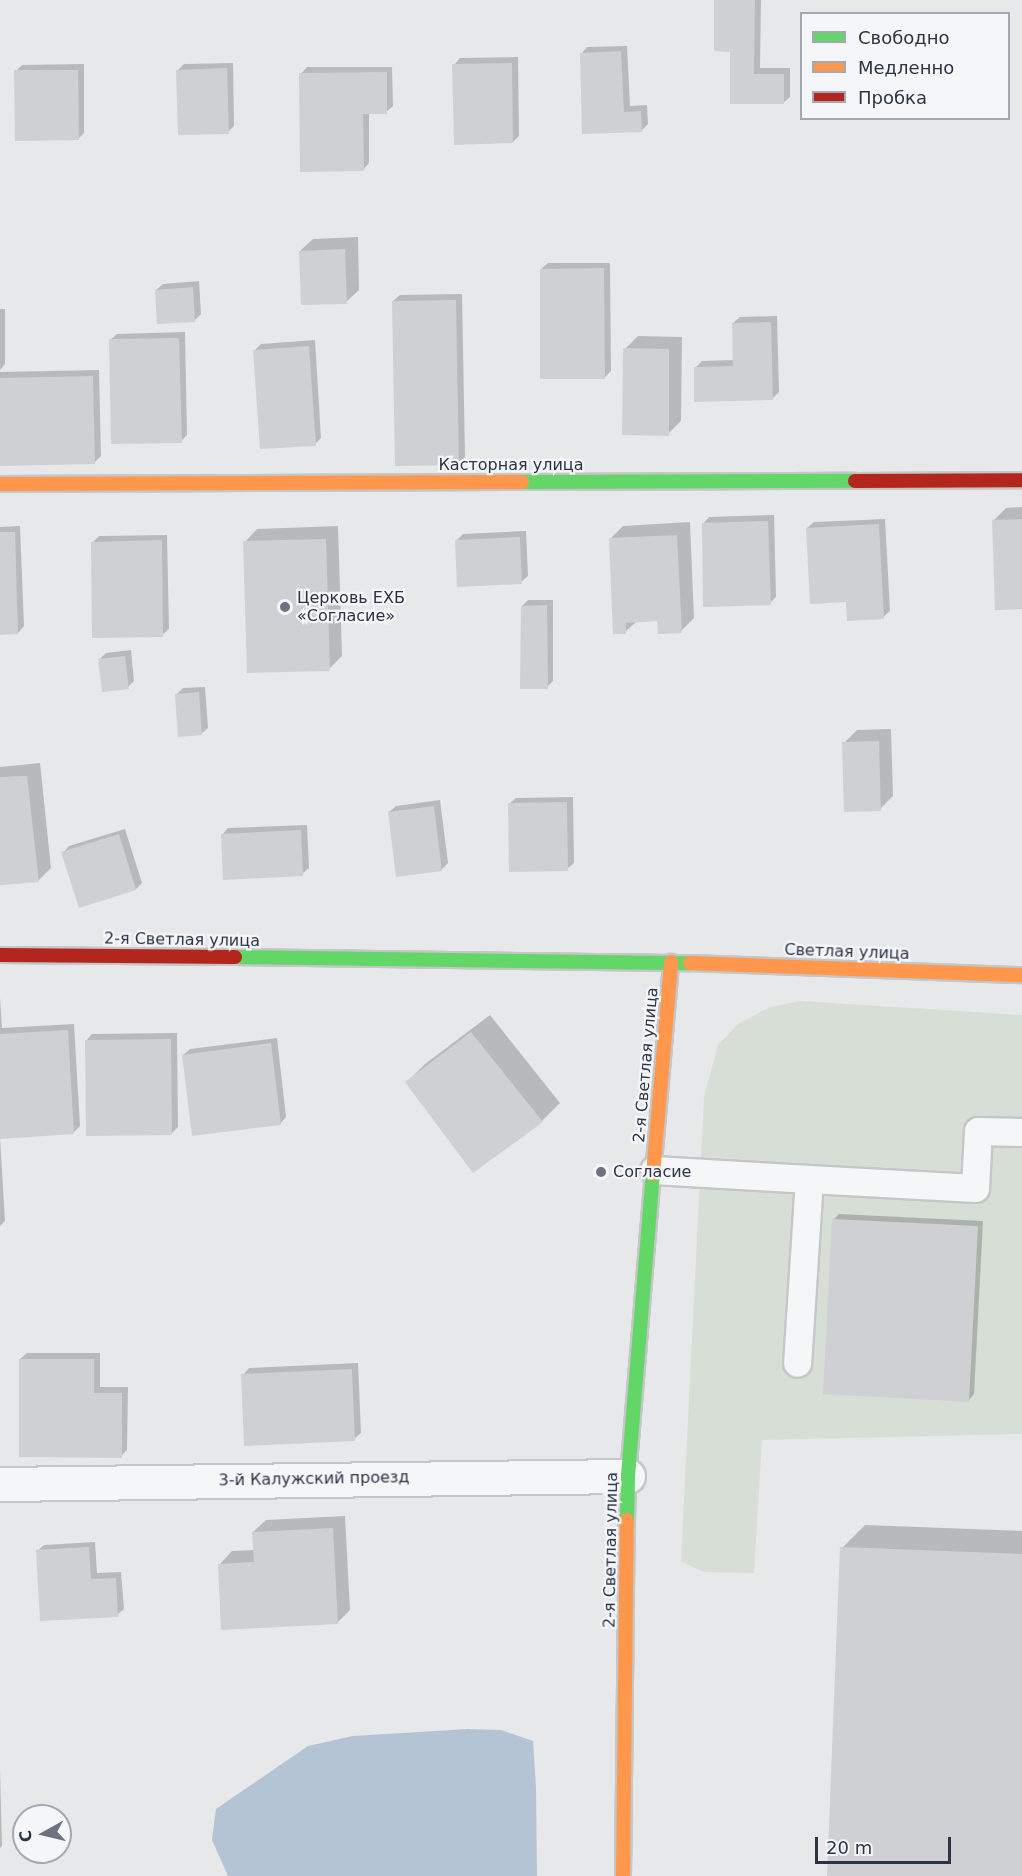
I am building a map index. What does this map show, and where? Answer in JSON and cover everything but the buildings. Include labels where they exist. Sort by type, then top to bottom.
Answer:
[{"type":"street","name":"Касторная улица","points":[[0,484],[1022,480]]},
{"type":"street","name":"2-я Светлая улица","points":[[0,955],[671,962],[628,1476],[623,1876]]},
{"type":"street","name":"Светлая улица","points":[[671,962],[1022,975]]},
{"type":"street","name":"3-й Калужский проезд","points":[[0,1484],[628,1476]]},
{"type":"lane","points":[[654,1170],[975,1188],[978,1131],[1022,1132]]},
{"type":"lane","points":[[797,1363],[809,1179]]},
{"type":"shaded area","points":[[800,1001],[1022,1015],[1022,1434],[762,1440],[754,1573],[703,1572],[681,1561],[704,1097],[718,1045],[738,1024],[770,1007]]},
{"type":"water","points":[[468,1729],[501,1730],[533,1741],[537,1876],[228,1876],[212,1840],[216,1809],[308,1746],[353,1736]]},
{"type":"traffic: fast","points":[[522,482],[855,481]]},
{"type":"traffic: fast","points":[[235,957],[690,963]]},
{"type":"traffic: fast","points":[[627,1520],[628,1476],[653,1174]]},
{"type":"traffic: slow","points":[[0,484],[522,482]]},
{"type":"traffic: slow","points":[[653,1174],[671,962]]},
{"type":"traffic: slow","points":[[690,963],[1022,975]]},
{"type":"traffic: slow","points":[[623,1876],[627,1520]]},
{"type":"traffic: jam","points":[[855,481],[1022,480]]},
{"type":"traffic: jam","points":[[0,955],[235,957]]},
{"type":"place","name":"Церковь ЕХБ «Согласие»","points":[[285,607]]},
{"type":"place","name":"Согласие","points":[[601,1172]]}]
